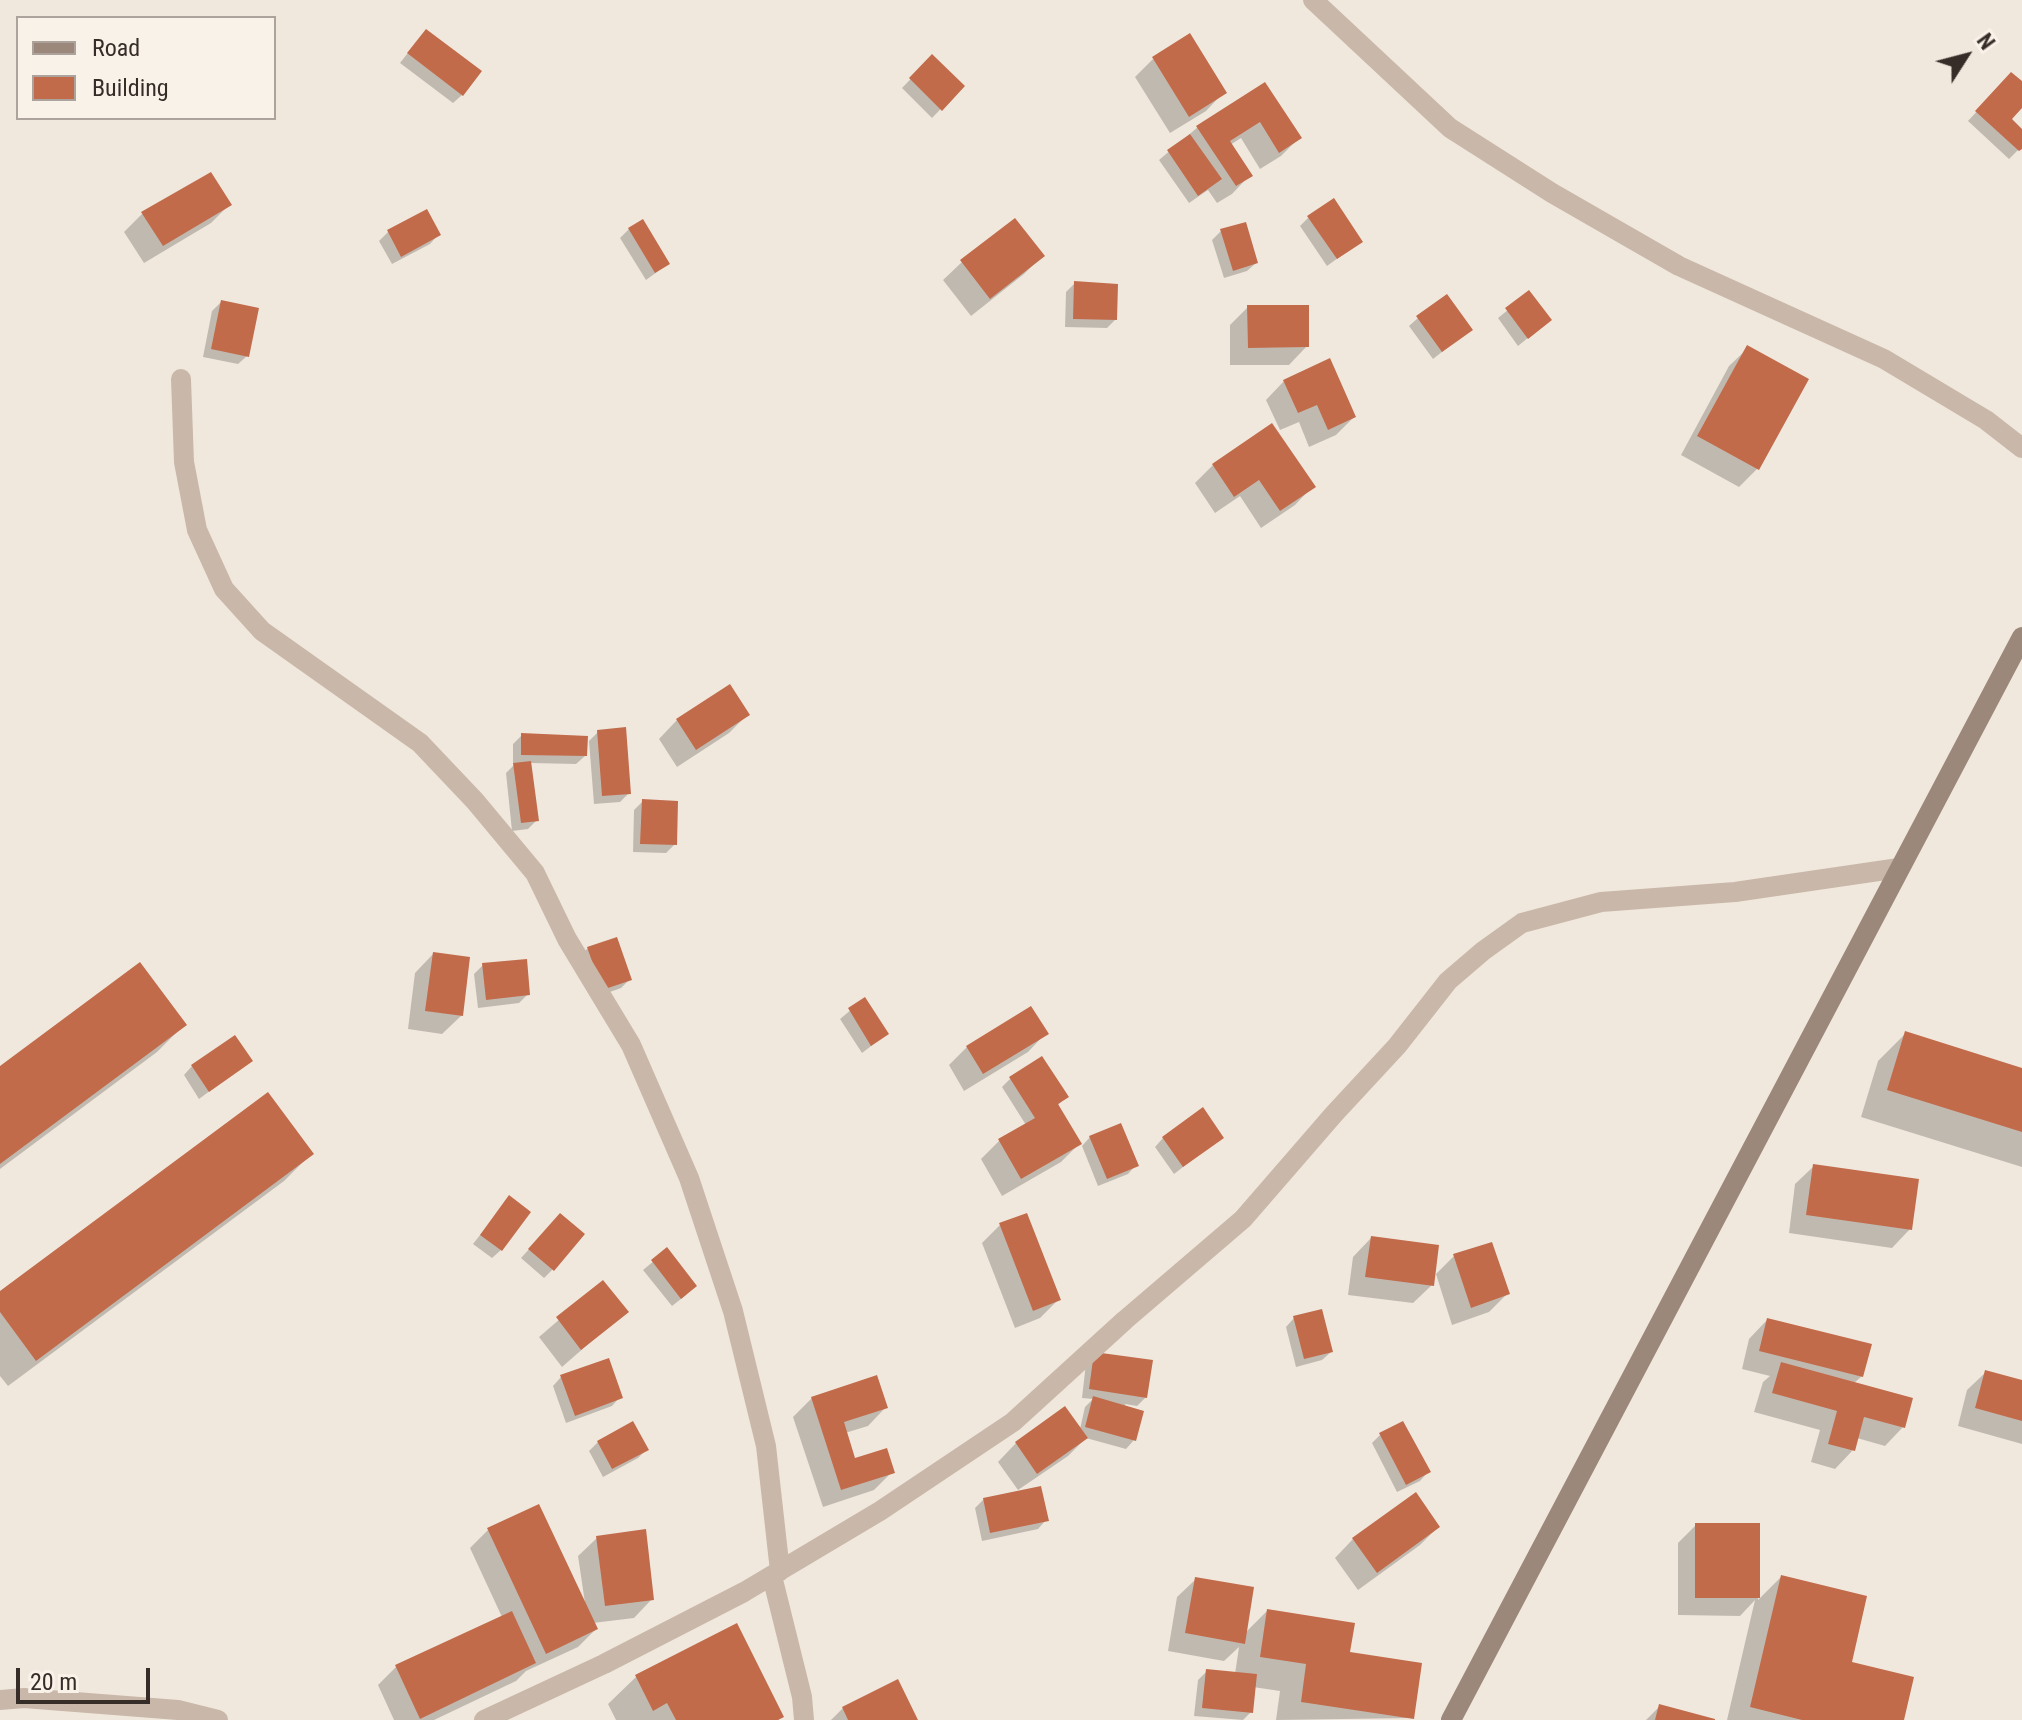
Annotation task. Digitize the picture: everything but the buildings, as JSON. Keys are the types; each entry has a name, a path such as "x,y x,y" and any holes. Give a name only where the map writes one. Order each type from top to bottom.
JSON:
{"street":[{"path":"1313,0 1450,128 1552,193 1679,266 1884,359 1986,420 2022,448"},
{"path":"181,379 184,462 197,530 224,589 262,631 420,743 475,801 535,873 567,939 631,1045 689,1178 733,1311 766,1446 776,1574 804,1720"},
{"path":"1451,1720 2022,637"},
{"path":"484,1720 604,1664 776,1574 880,1511 1013,1422 1243,1219 1397,1046 1448,981 1522,923 1601,902 1735,892 1899,868"},
{"path":"0,1700 24,1698 178,1710 218,1720"}]}
